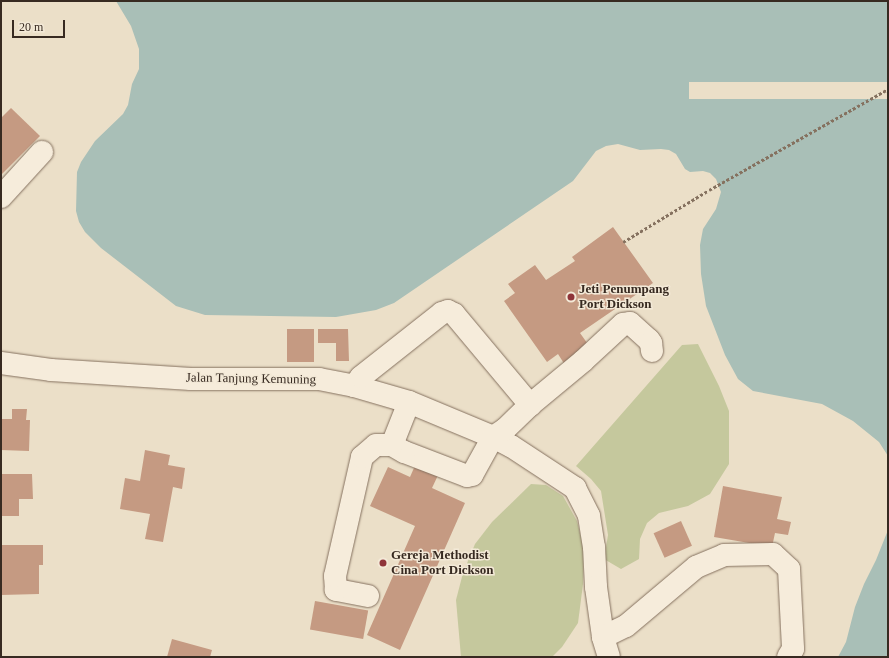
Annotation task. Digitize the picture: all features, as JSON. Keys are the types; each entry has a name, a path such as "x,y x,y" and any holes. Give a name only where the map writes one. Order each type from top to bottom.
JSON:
{"street":[{"path":"1,197 42,152"},
{"path":"354,386 361,378 442,313 448,311 454,314 530,405"},
{"path":"368,596 336,590 335,576 362,457 376,445 392,445 404,452 467,476 472,475 493,437 583,361 623,324 630,322 649,340 652,351"},
{"name":"Jalan Tanjung Kemuning","path":"1,363 51,370 191,379 319,380 354,386 409,402 493,437 511,446 575,488 588,516 594,547 596,594 606,647"},
{"path":"392,445 409,402"},
{"path":"606,647 626,626 696,566 724,555 774,554 789,569 793,649 788,657"}],"path":[{"path":"624,242 709,190 888,89"}],"green space":[{"path":"698,344 719,386 729,411 729,464 710,494 688,506 659,513 647,523 640,539 639,559 621,569 604,559 608,535 601,491 591,479 576,466 682,345"},
{"path":"531,484 546,485 563,496 577,521 584,549 583,584 578,623 562,647 552,657 461,657 456,600 463,573 475,544 492,522"}],"water":[{"path":"116,1 888,1 888,456 879,442 853,421 822,404 753,391 738,379 725,355 706,306 701,274 700,245 703,229 716,209 721,192 716,179 710,173 703,171 690,172 685,169 676,154 669,150 640,150 618,144 606,146 596,151 573,181 394,303 376,310 336,317 205,315 176,306 101,248 85,232 79,222 76,211 77,172 81,162 95,141 123,114 128,105 132,84 139,69 139,49 131,26"},
{"path":"888,530 888,657 838,657 846,642 855,607 864,584 876,560"}],"pier":[{"path":"689,82 888,82 888,99 689,99"}],"building":[{"path":"11,108 40,136 1,175 1,118"},
{"name":"Jeti Penumpang Port Dickson","path":"613,227 653,283 580,333 590,347 565,365 558,354 547,362 504,301 515,293 508,284 535,265 546,280 575,261 572,257"},
{"path":"287,329 314,329 314,362 287,362"},
{"path":"318,329 348,329 349,361 336,361 336,343 318,343"},
{"path":"12,409 27,409 26,420 30,420 29,451 1,450 1,419 12,419"},
{"path":"145,450 170,455 168,465 185,468 182,489 173,487 163,542 145,539 150,514 120,509 125,478 140,481"},
{"path":"417,461 440,471 432,488 465,503 400,650 367,635 415,526 370,506 388,467 410,477"},
{"path":"1,474 32,474 33,499 19,499 19,516 1,516"},
{"path":"723,486 782,497 777,519 791,522 788,535 775,533 772,547 714,537"},
{"path":"681,521 692,546 665,558 654,533"},
{"path":"1,545 43,545 43,565 39,565 39,594 1,595"},
{"path":"315,601 368,610 363,639 310,630"},
{"path":"172,639 212,650 210,657 167,657"}],"place":[{"name":"Jeti Penumpang Port Dickson","path":"571,297"},
{"name":"Gereja Methodist Cina Port Dickson","path":"383,563"}]}
